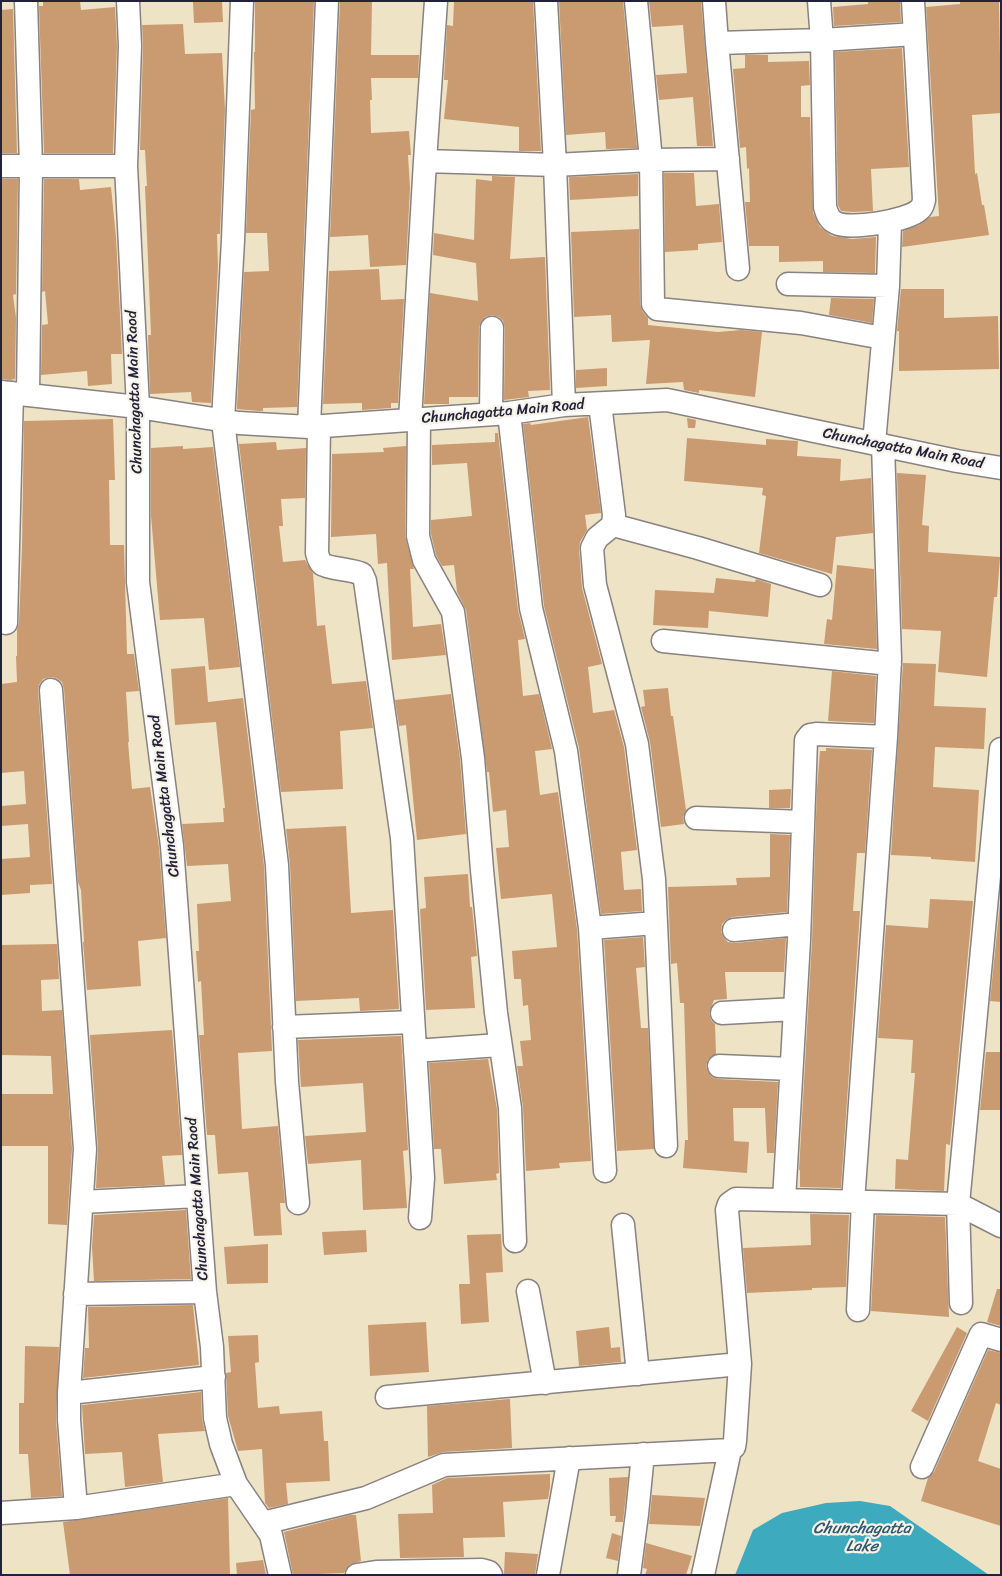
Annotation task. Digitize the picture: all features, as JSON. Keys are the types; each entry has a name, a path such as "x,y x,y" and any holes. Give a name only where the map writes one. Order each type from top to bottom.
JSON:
{"street":[{"path":"6,623 14,393 31,167 26,1"},
{"name":"Chunchagatta Main Raod","path":"128,1 130,46 126,166 138,407 138,582 172,846 205,1292 212,1346 215,1418 221,1444 236,1484 271,1535 280,1575"},
{"path":"242,1 233,240 223,421 277,864 287,1082 298,1203"},
{"path":"327,1 314,426 317,553 323,565 354,570 362,574 365,580 402,838 423,1178 420,1218"},
{"path":"436,1 425,161 415,420 418,536 424,560 453,612 473,758 482,879 499,1045 510,1108 514,1172 515,1241"},
{"path":"546,1 555,165 564,405"},
{"path":"636,1 651,160 653,304 658,309 801,323 883,338"},
{"path":"714,1 716,44 738,269"},
{"path":"819,1 822,40 825,207 828,216 835,222 843,225 890,223 918,212 923,206 913,1"},
{"path":"716,44 915,34"},
{"path":"425,161 555,165 651,160 728,159"},
{"path":"1,166 126,166"},
{"path":"858,1310 858,1202 890,664 878,444 890,223"},
{"path":"788,284 888,286"},
{"path":"492,328 500,414 531,608 566,752 590,928 605,1171"},
{"name":"Chunchagatta Main Road","path":"14,393 138,407 223,421 314,426 500,414 564,405 667,400 1001,468"},
{"path":"600,404 614,525"},
{"path":"614,525 820,585"},
{"path":"614,525 597,538 592,548 595,585 637,744 654,879 666,1146"},
{"path":"663,641 890,664"},
{"path":"51,690 85,1149 69,1393 69,1420 76,1508"},
{"path":"784,1200 800,924 806,740 810,735 886,737"},
{"path":"961,1303 958,1204 1001,749"},
{"path":"696,818 803,822"},
{"path":"590,928 656,923"},
{"path":"734,930 800,924"},
{"path":"722,1013 795,1008"},
{"path":"284,1027 413,1022"},
{"path":"415,1052 499,1045"},
{"path":"719,1066 791,1069"},
{"path":"82,1202 198,1196"},
{"path":"703,1575 730,1450 734,1447 735,1441 740,1364 726,1210 729,1204 736,1199 958,1204 1001,1226"},
{"path":"623,1225 638,1374"},
{"path":"75,1294 205,1292"},
{"path":"528,1292 545,1383"},
{"path":"922,1467 981,1334 1001,1340"},
{"path":"387,1397 740,1364"},
{"path":"69,1393 214,1377"},
{"path":"263,1523 366,1498 444,1465 730,1450"},
{"path":"629,1575 643,1454"},
{"path":"548,1575 569,1458"},
{"path":"1,1513 76,1508 236,1484"},
{"path":"357,1575 376,1572 482,1570 489,1572 491,1575"}],"water":[{"name":"Chunchagatta Lake","path":"860,1501 890,1506 989,1575 735,1575 753,1530 782,1513 826,1503"}],"building":[{"path":"43,1 80,1 81,10 115,7 117,46 113,153 44,153 39,6 43,6"},
{"path":"222,1 223,22 194,23 193,2"},
{"path":"255,1 314,1 297,407 263,408 263,411 237,409 244,272 269,271 267,233 246,233 251,110 255,109"},
{"path":"340,1 372,1 371,55 419,55 418,78 371,78 371,133 409,131 411,155 408,155 410,188 406,265 370,267 368,235 330,237"},
{"path":"454,1 533,1 541,151 519,151 519,127 444,119 448,80 444,80 447,25 453,26"},
{"path":"559,1 623,1 637,148 606,149 605,132 566,135"},
{"path":"649,1 701,1 713,146 697,146 693,97 659,100 656,75 687,73 683,25 652,27"},
{"path":"868,1 900,1 901,22 834,26 833,7 868,4"},
{"path":"999,1 1001,113 972,115 975,174 977,173 989,235 902,247 903,231 919,225 930,217 939,216 926,7 960,4 960,2"},
{"path":"13,9 17,153 1,153 1,10"},
{"path":"183,24 185,54 222,53 225,110 220,234 217,234 218,266 211,403 192,402 191,392 150,394 148,335 151,335 145,186 147,186 145,150 140,150 142,25"},
{"path":"902,48 909,167 871,169 873,211 841,211 838,205 835,52"},
{"path":"745,55 768,55 768,62 809,61 810,85 801,86 801,117 810,117 813,213 820,227 832,236 852,239 876,237 875,273 823,272 823,261 779,262 779,246 749,246 745,202 750,202 749,168 747,169 746,147 740,148 733,69 745,68"},
{"path":"664,173 694,173 696,206 719,204 722,242 698,244 698,250 665,252"},
{"path":"638,174 638,196 570,200 569,177"},
{"path":"492,176 515,177 510,259 545,257 550,390 528,391 529,397 504,400 505,328 503,321 499,317 492,315 485,317 479,327 478,397 449,397 449,404 424,404 430,293 478,301 476,263 433,255 434,233 474,240 476,179 492,181"},
{"path":"1,179 18,179 16,294 13,295 16,318 15,379 10,380 1,379"},
{"path":"44,179 79,179 80,190 111,187 116,237 122,354 111,354 112,384 88,386 87,371 41,375 42,325 48,324 45,291 42,292"},
{"path":"639,229 640,304 648,318 648,325 718,332 741,330 762,332 755,397 699,390 699,393 684,390 683,382 646,384 650,340 612,342 611,315 574,317 571,232"},
{"path":"379,269 381,300 404,299 398,403 391,403 391,408 362,410 362,403 323,404 329,271"},
{"path":"901,289 944,289 944,318 998,316 999,369 899,371 899,331 897,331"},
{"path":"831,298 874,299 872,323 829,315"},
{"path":"607,368 607,386 576,388 576,370"},
{"path":"588,417 601,513 585,515 587,530 580,542 579,549 582,588 602,664 588,667 593,713 614,710 624,747 637,850 621,852 624,890 641,889 642,911 601,914 579,748 544,606 523,424 530,423 531,425"},
{"path":"687,418 696,420 695,428 688,428"},
{"path":"113,419 115,480 109,480 110,545 124,545 127,654 134,654 139,691 126,692 132,789 150,787 159,847 166,938 138,941 141,986 87,990 81,890 78,882 64,689 62,682 51,677 43,679 38,690 52,884 30,885 30,893 1,895 1,859 30,857 28,824 1,826 1,806 26,804 24,771 1,773 1,684 17,682 16,656 22,547 24,421"},
{"path":"495,433 498,433 518,610 525,639 518,640 523,696 539,694 552,749 535,751 540,795 558,792 577,929 591,1161 559,1163 560,1168 526,1171 523,1107 517,1066 523,1066 520,1041 531,1040 528,1005 523,1006 521,979 514,979 512,951 557,947 552,894 501,899 496,848 509,847 506,810 493,812 466,610 457,592 454,565 442,566 436,555 431,534 431,520 472,516 467,463 432,465 432,445 495,442"},
{"path":"687,438 766,445 766,439 798,441 797,456 841,459 840,481 871,478 873,533 836,537 832,574 759,553 766,496 762,495 763,488 684,481"},
{"path":"276,442 277,450 306,448 305,498 281,499 283,526 279,526 283,562 305,560 313,573 317,626 325,625 332,684 366,681 373,728 340,731 343,789 281,792 239,444"},
{"path":"183,446 183,449 213,447 240,667 209,670 204,618 160,620 151,516 151,448"},
{"path":"406,446 405,536 414,569 410,569 413,627 441,624 446,655 392,660 387,563 378,564 376,534 331,537 332,454 384,452 383,448"},
{"path":"897,473 926,475 922,525 929,526 928,552 1000,557 997,597 994,597 987,677 938,672 941,631 902,629"},
{"path":"837,565 874,569 877,649 824,644 827,619 832,620"},
{"path":"716,578 755,582 756,579 771,584 768,617 709,611 708,628 653,625 655,590 714,593"},
{"path":"903,663 936,664 934,706 986,708 984,749 935,747 933,787 979,790 975,862 891,855"},
{"path":"205,666 208,702 243,698 264,866 272,1051 238,1053 242,1129 278,1126 285,1203 280,1203 282,1235 254,1236 248,1172 218,1174 215,1135 207,1135 199,1035 204,1035 201,981 198,982 196,951 199,951 197,904 231,901 228,864 187,866 182,824 224,822 223,808 225,808 216,722 175,725 171,669"},
{"path":"832,671 876,676 874,723 828,721"},
{"path":"668,688 686,810 683,817 684,824 661,827 650,742 641,707 645,706 643,690"},
{"path":"451,694 460,759 466,834 417,840 406,725 399,726 395,700"},
{"path":"826,748 872,750 865,853 857,853 853,911 860,911 841,1188 800,1187 799,1170 812,941 817,789 820,751 826,751"},
{"path":"791,789 790,808 769,808 769,790"},
{"path":"346,826 351,913 393,910 399,1009 360,1011 359,998 296,1001 290,864 286,829"},
{"path":"770,834 790,835 787,912 732,917 722,924 721,932 728,942 735,943 786,938 784,972 725,972 727,999 714,1000 709,1013 711,1020 715,1024 716,1054 708,1059 706,1066 712,1077 718,1079 778,1082 774,1153 767,1153 765,1108 733,1108 734,1141 749,1142 747,1173 683,1168 685,1140 688,1140 684,1003 680,1003 677,963 671,964 668,887 737,885 736,878 770,877"},
{"path":"468,874 470,907 472,907 477,956 471,957 475,1008 426,1010 420,909 426,908 424,877"},
{"path":"930,899 973,901 950,1145 946,1144 944,1191 895,1189 896,1159 908,1160 915,1073 911,1073 913,1040 878,1038 886,925 928,928"},
{"path":"1001,903 1001,1002 990,1001"},
{"path":"643,937 645,967 636,968 641,1028 648,1028 654,1149 617,1151 604,940"},
{"path":"57,944 59,979 41,980 42,1011 62,1010 72,1149 67,1225 48,1224 48,1146 1,1146 1,1094 53,1094 51,1056 1,1055 1,945"},
{"path":"172,1030 182,1155 162,1156 165,1185 96,1188 98,1148 90,1035"},
{"path":"401,1036 408,1150 403,1151 407,1208 363,1210 361,1160 308,1164 305,1136 366,1132 363,1083 301,1087 298,1040"},
{"path":"986,1052 1001,1052 1001,1110 980,1110"},
{"path":"488,1059 497,1109 499,1173 496,1174 497,1180 444,1184 441,1149 434,1149 429,1063"},
{"path":"186,1210 191,1279 94,1281 92,1247 94,1215"},
{"path":"810,1214 849,1215 846,1287 747,1293 743,1248 811,1245"},
{"path":"876,1215 945,1217 949,1317 871,1311"},
{"path":"366,1230 367,1252 324,1255 322,1232"},
{"path":"501,1234 503,1272 486,1273 489,1322 461,1324 459,1284 470,1284 467,1235"},
{"path":"268,1244 268,1283 227,1284 224,1247"},
{"path":"997,1289 1001,1289 1001,1326 987,1322"},
{"path":"193,1305 199,1365 83,1378 85,1348 89,1348 88,1307"},
{"path":"426,1322 429,1372 370,1376 368,1325"},
{"path":"609,1327 611,1348 620,1347 621,1362 579,1366 576,1331"},
{"path":"957,1327 967,1333 928,1421 911,1411"},
{"path":"258,1335 259,1362 255,1363 258,1408 279,1406 280,1414 322,1411 324,1441 328,1441 330,1481 286,1483 288,1504 269,1508 265,1503 262,1449 238,1451 228,1416 226,1373 231,1372 228,1336"},
{"path":"25,1346 59,1347 56,1420 62,1496 31,1498 28,1454 19,1454 19,1403 24,1403"},
{"path":"988,1350 1001,1353 1001,1405 996,1403 978,1461 1001,1469 1001,1526 921,1501 928,1478 934,1472"},
{"path":"201,1392 202,1419 205,1431 158,1434 163,1482 125,1487 122,1452 85,1454 82,1405"},
{"path":"510,1399 512,1448 443,1452 428,1457 427,1406"},
{"path":"550,1474 548,1499 503,1502 505,1537 463,1538 464,1557 400,1558 398,1514 433,1513 432,1485 447,1478"},
{"path":"628,1477 623,1522 615,1522 616,1516 610,1516 609,1478"},
{"path":"652,1495 705,1498 700,1526 649,1524"},
{"path":"228,1498 230,1575 70,1575 63,1522"},
{"path":"356,1515 361,1561 349,1565 344,1573 293,1575 284,1532"},
{"path":"612,1533 621,1536 618,1561 606,1558"},
{"path":"646,1543 692,1556 686,1575 645,1575 647,1569 643,1568"},
{"path":"505,1552 538,1554 535,1575 504,1574"},
{"path":"263,1560 266,1575 237,1575 236,1563"}]}
